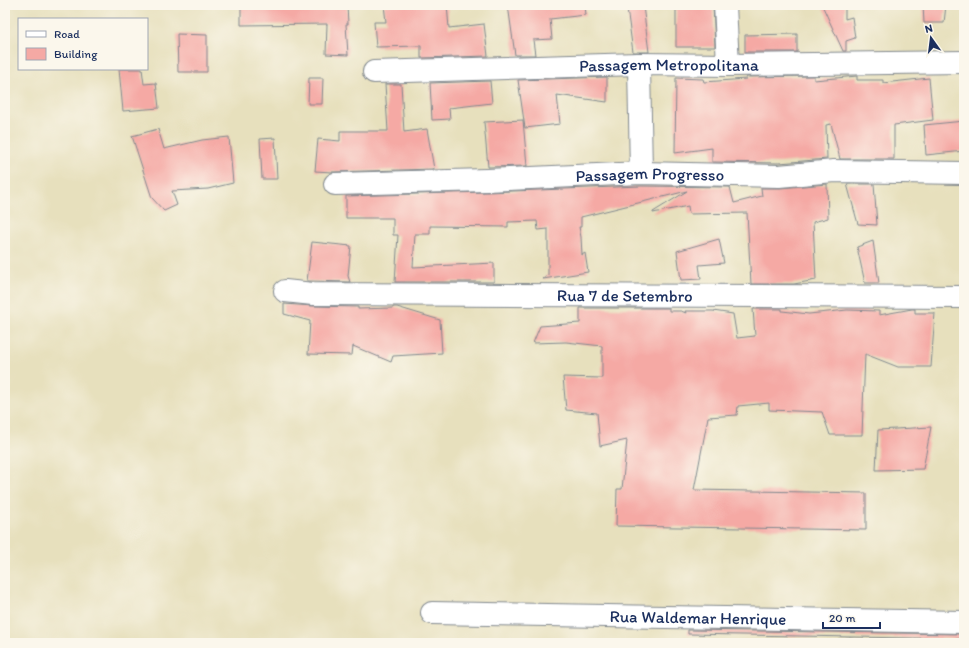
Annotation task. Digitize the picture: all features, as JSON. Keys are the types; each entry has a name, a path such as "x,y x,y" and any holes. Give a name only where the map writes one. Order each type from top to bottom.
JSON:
{"street":[{"path":"725,5 728,65"},
{"name":"Passagem Metropolitana","path":"374,72 639,64 728,65 964,62"},
{"path":"639,64 641,173"},
{"name":"Passagem Progresso","path":"335,184 487,180 641,173 779,176 834,171 964,173"},
{"name":"Rua 7 de Setembro","path":"285,291 313,294 964,297"},
{"name":"Rua Waldemar Henrique","path":"432,613 964,622"}],"building":[{"path":"241,5 347,5 348,24 346,24 348,55 326,54 327,24 241,25"},
{"path":"384,5 447,5 449,28 484,24 488,56 421,58 421,46 376,47 374,22 386,22"},
{"path":"508,5 585,5 586,15 550,19 552,39 533,40 535,55 515,55"},
{"path":"676,5 713,5 715,47 676,47"},
{"path":"822,5 845,5 845,19 852,17 855,38 846,41 846,51 843,51"},
{"path":"923,5 946,5 944,23 924,23"},
{"path":"643,6 649,52 633,52 627,8"},
{"path":"177,34 207,35 207,72 178,72"},
{"path":"797,34 797,52 745,52 745,35"},
{"path":"119,70 142,70 144,84 156,83 159,108 123,111"},
{"path":"814,76 814,80 857,76 857,80 883,80 883,83 929,78 933,120 894,125 894,159 840,159 831,124 826,125 827,159 779,163 712,162 712,148 675,153 676,78 703,79 704,82 746,79 746,77"},
{"path":"607,77 607,102 557,95 560,124 525,128 518,80"},
{"path":"309,78 323,78 322,104 308,104"},
{"path":"490,81 492,103 449,108 450,119 432,120 430,83"},
{"path":"385,84 401,84 404,132 427,129 434,169 332,172 315,171 318,139 340,141 340,131 388,131"},
{"path":"523,120 527,166 488,167 484,122"},
{"path":"964,121 964,151 926,155 924,125"},
{"path":"158,129 164,149 202,140 229,137 233,183 208,189 172,191 177,205 164,211 152,198 132,136"},
{"path":"275,138 277,179 262,179 260,139"},
{"path":"827,184 828,218 813,222 816,280 794,284 751,284 747,213 689,214 688,206 653,213 687,191 581,217 581,227 579,227 582,255 585,253 588,272 543,279 548,275 548,229 538,230 537,221 508,222 508,227 430,226 430,234 415,234 413,267 494,263 494,282 395,282 398,235 393,235 393,218 346,218 346,196 641,186 730,187 734,203 762,196 761,188"},
{"path":"847,184 874,184 877,225 858,224"},
{"path":"719,239 724,263 699,265 701,279 681,280 677,251"},
{"path":"873,241 879,283 865,283 857,247"},
{"path":"312,242 351,246 348,276 350,282 307,281"},
{"path":"284,304 358,307 358,309 397,307 440,320 442,353 393,356 391,362 353,346 352,355 308,354 310,321 284,314"},
{"path":"580,308 669,308 669,311 681,311 686,313 685,311 713,311 733,314 737,338 755,336 753,309 782,309 782,311 809,314 847,310 879,311 879,315 912,309 915,309 915,313 935,313 931,367 898,367 865,354 862,435 830,435 822,412 769,410 769,403 738,406 737,415 708,417 694,490 866,493 866,530 616,526 617,489 622,489 627,440 600,446 597,413 566,410 563,377 602,378 602,346 566,342 533,343 540,326 580,323"},
{"path":"931,427 923,469 876,470 878,430"},
{"path":"688,630 964,634 964,639 688,634"}]}
